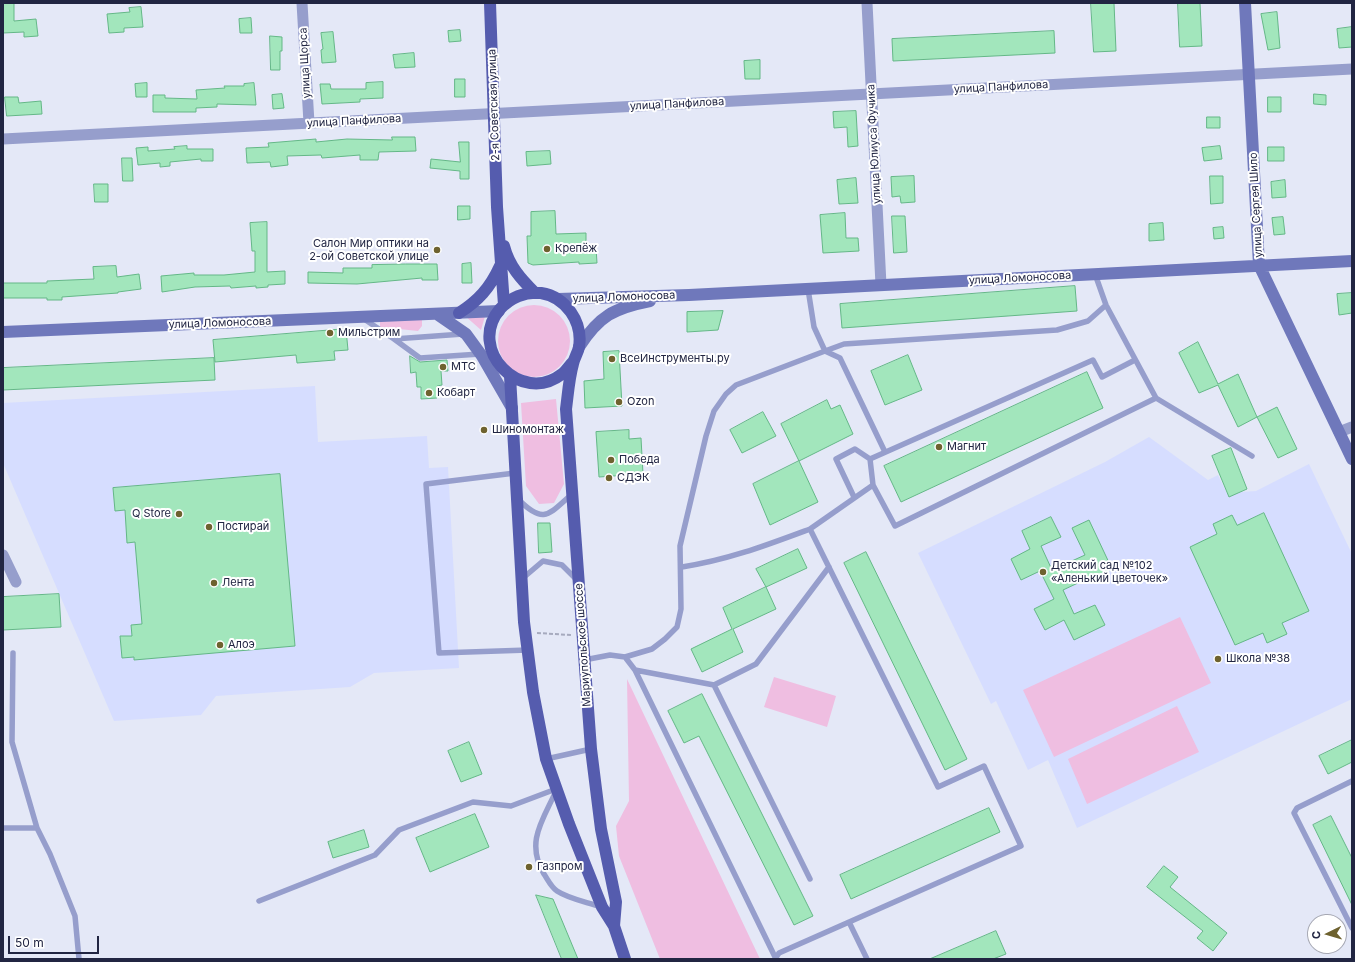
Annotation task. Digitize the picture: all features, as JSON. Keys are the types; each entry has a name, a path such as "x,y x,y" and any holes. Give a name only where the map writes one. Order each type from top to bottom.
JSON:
{"main road":[{"name":"2-я Советская улица","path":"490,3 497,207 501,265 501,308"},
{"name":"2-я Советская улица","path":"497,207 509,262 517,275 535,293"},
{"path":"459,313 474,304 487,291 501,265"},
{"path":"535,293 546,294 558,299 568,307 577,323 579,332 579,347 573,362 562,374 542,382 522,381 510,376 495,359 490,342 492,323 501,308 518,296 535,293"},
{"name":"Мариупольское шоссе","path":"573,362 566,409 578,582 591,749 601,829 616,902 614,926"},
{"name":"Мариупольское шоссе","path":"510,376 526,632 533,692 546,759 602,907 614,926 625,959"}],"street":[{"name":"улица Щорса","path":"302,3 309,123"},
{"name":"улица Юлиуса Фучика","path":"866,3 882,285"},
{"name":"улица Сергея Шило","path":"1245,3 1259,265 1352,459"},
{"name":"улица Панфилова","path":"3,139 1352,69"},
{"name":"улица Ломоносова","path":"558,299 689,295 1352,261"},
{"name":"улица Ломоносова","path":"579,347 591,328 604,317 615,311 639,303 689,295"},
{"name":"улица Ломоносова","path":"3,332 362,318 459,313 501,308"},
{"path":"437,314 466,334 480,354 512,408"},
{"path":"1339,432 1352,427"},
{"path":"3,555 16,582"}],"lane":[{"path":"1095,274 1106,305 1156,398 1252,456"},
{"path":"808,289 814,327 825,351 840,358 885,452"},
{"path":"584,660 610,654 625,657 652,649 666,639 677,627 681,609 682,567 680,546 706,436 714,411 726,394 736,385 844,344 1057,330 1088,321 1106,305"},
{"path":"362,318 420,358 480,354"},
{"path":"394,339 466,334"},
{"path":"870,459 1093,360 1102,377 1135,360"},
{"path":"870,459 873,485 895,526 1156,398"},
{"path":"854,497 836,459 855,450 870,459"},
{"path":"516,473 426,484 439,653 528,650"},
{"path":"682,567 741,555 810,529 873,485"},
{"path":"517,498 530,511 542,515 549,513 572,494"},
{"path":"775,959 779,953 1021,846 984,766 938,787 810,529"},
{"path":"522,578 543,561 562,565 578,582"},
{"path":"635,670 714,685 756,664 829,567"},
{"path":"13,653 12,742 37,828 50,854 75,916 80,959"},
{"path":"625,657 635,670 775,959"},
{"path":"714,685 810,880"},
{"path":"546,759 591,749"},
{"path":"1352,781 1297,808 1294,813 1352,928"},
{"path":"259,902 375,855 399,830 472,802 511,806 557,788"},
{"path":"557,788 535,838 536,854 542,870 551,886 558,891 602,907"},
{"path":"3,828 37,828"},
{"path":"849,922 866,959"}],"path":[{"path":"526,632 582,636"}],"shaded area":[{"path":"534,305 554,311 564,321 570,341 564,361 554,371 534,377 514,371 504,361 498,341 504,321 514,311"},
{"path":"486,313 481,330 464,315"},
{"path":"380,320 422,320 422,326 418,331 380,327"},
{"path":"315,386 318,442 427,436 429,468 448,467 459,668 374,673 350,687 216,696 201,715 114,721 3,463 3,403"},
{"path":"556,399 564,484 554,503 539,504 526,486 521,403"},
{"name":"Школа №38","path":"1149,437 1208,480 1218,475 1227,493 1256,491 1309,464 1352,554 1352,699 1077,828 1048,760 1028,770 996,701 991,704 918,553 1105,462"},
{"path":"1180,617 1211,683 1054,757 1023,690"},
{"path":"774,677 836,696 827,727 764,707"},
{"path":"627,679 760,959 660,959 619,856 616,826 629,801"},
{"path":"1177,706 1199,752 1087,804 1068,759"}],"building":[{"path":"3,3 14,3 14,21 36,19 38,36 24,37 24,32 3,33"},
{"path":"1091,3 1114,3 1116,51 1094,52"},
{"path":"1178,3 1200,3 1202,46 1180,47"},
{"path":"141,7 143,27 124,28 124,32 109,33 107,14 130,12 129,8"},
{"path":"1277,12 1280,48 1268,50 1261,14"},
{"path":"251,18 252,33 240,33 239,19"},
{"path":"1352,27 1352,47 1339,48 1337,29"},
{"path":"460,30 461,41 449,42 448,31"},
{"path":"1054,31 1055,53 893,61 892,39"},
{"path":"333,32 336,62 322,63 321,50 323,49 321,33"},
{"path":"270,36 282,37 280,70 271,70"},
{"path":"414,53 415,67 395,68 393,55"},
{"path":"760,60 760,79 745,79 744,61"},
{"path":"455,79 465,79 465,97 455,97"},
{"path":"383,82 383,98 360,99 360,102 322,104 320,84 330,84 331,89 366,89 366,83"},
{"path":"147,83 147,97 136,97 135,84"},
{"path":"254,83 256,105 217,104 217,107 196,108 196,112 153,112 153,95 165,95 165,98 197,99 196,90 225,88 224,86 244,86 244,84"},
{"path":"282,94 284,108 273,109 272,95"},
{"path":"1314,94 1326,95 1326,105 1314,104"},
{"path":"5,97 18,97 19,103 41,101 42,114 7,116"},
{"path":"1268,97 1281,97 1281,112 1268,112"},
{"path":"856,111 858,146 848,147 847,127 834,128 833,112"},
{"path":"1207,117 1220,117 1220,128 1207,128"},
{"path":"392,137 415,137 416,151 379,152 378,160 360,160 360,155 322,158 321,155 287,156 288,165 271,167 270,162 247,163 246,148 269,147 268,143 316,139 316,142 347,139 392,140"},
{"path":"459,142 469,142 469,179 460,179 460,171 430,168 431,159 460,162"},
{"path":"187,146 187,149 213,149 213,161 201,161 201,159 170,162 170,166 160,167 160,163 138,165 136,148 148,147 148,151 175,149 174,147"},
{"path":"1220,146 1222,159 1204,161 1202,148"},
{"path":"1268,147 1284,147 1284,161 1268,161"},
{"path":"550,151 551,164 527,166 526,152"},
{"path":"122,158 132,158 133,181 123,181"},
{"path":"914,176 915,202 901,203 900,196 892,197 891,177"},
{"path":"1210,176 1223,176 1223,203 1211,204"},
{"path":"856,178 858,203 839,204 837,180"},
{"path":"1285,180 1286,197 1272,198 1271,182"},
{"path":"94,184 108,184 108,202 95,202"},
{"path":"458,206 470,206 470,219 458,220"},
{"path":"555,211 556,234 586,233 586,248 596,248 597,263 579,264 579,262 533,265 528,263 527,236 531,236 531,212"},
{"path":"845,213 846,238 858,238 859,251 823,253 820,215"},
{"path":"892,216 905,216 907,252 894,253"},
{"path":"1283,217 1285,234 1274,235 1272,218"},
{"path":"267,222 267,272 285,271 285,284 268,285 268,287 256,288 256,286 231,288 230,286 195,287 162,292 161,276 194,273 194,275 224,275 255,272 255,251 252,251 250,223"},
{"path":"1163,223 1164,240 1149,241 1149,224"},
{"path":"1223,227 1224,238 1214,239 1213,228"},
{"path":"471,263 472,283 462,283 462,264"},
{"path":"437,264 438,280 422,280 422,278 357,284 308,283 308,272 343,273 343,268 372,268 372,265"},
{"path":"116,266 117,277 139,274 141,289 118,293 62,297 62,300 47,300 47,298 3,298 3,283 47,283 47,281 94,279 93,267"},
{"path":"1075,286 1077,311 842,328 840,304"},
{"path":"1352,293 1352,313 1339,315 1337,294"},
{"path":"723,311 718,330 687,332 687,312"},
{"path":"346,329 348,350 334,351 335,360 297,363 296,355 215,362 213,340"},
{"path":"1198,342 1218,384 1238,374 1257,417 1238,427 1218,385 1199,393 1179,353"},
{"path":"619,351 622,406 585,408 584,381 604,379 603,352"},
{"path":"908,355 922,390 885,405 871,371"},
{"path":"410,356 420,362 447,360 448,371 441,371 442,385 437,386 437,398 421,399 421,387 417,387 416,372 411,373"},
{"path":"214,358 215,380 3,390 3,368"},
{"path":"1087,372 1103,408 901,502 884,466"},
{"path":"827,400 831,409 840,405 853,434 799,461 781,424"},
{"path":"1277,407 1297,449 1278,458 1257,417"},
{"path":"763,412 776,436 742,453 730,430"},
{"path":"629,430 629,439 641,438 643,474 599,477 596,432"},
{"path":"1231,448 1247,489 1229,497 1212,456"},
{"path":"799,461 818,502 770,525 753,484"},
{"name":"Лента","path":"280,474 295,646 134,660 134,657 122,658 120,636 132,636 131,625 142,624 135,542 127,543 125,510 115,511 113,488"},
{"path":"1264,513 1309,611 1282,623 1287,634 1267,643 1263,633 1235,645 1190,547 1217,534 1213,524 1232,515 1237,525"},
{"path":"1051,517 1061,537 1041,546 1052,570 1085,555 1072,528 1089,520 1112,569 1063,590 1074,614 1095,605 1105,625 1074,640 1064,620 1045,630 1034,609 1054,599 1040,571 1021,580 1011,559 1030,549 1022,531"},
{"path":"538,523 550,523 552,552 539,553"},
{"path":"798,549 807,568 766,587 756,569"},
{"path":"866,552 967,759 945,770 844,563"},
{"path":"766,587 776,609 733,629 743,652 702,672 691,649 732,629 723,608"},
{"path":"59,594 61,627 3,630 3,597"},
{"path":"702,694 813,916 794,925 699,736 684,743 668,711"},
{"path":"1352,740 1352,762 1328,774 1319,756"},
{"path":"469,742 482,774 461,782 448,751"},
{"path":"989,808 1000,832 851,899 840,875"},
{"path":"475,814 489,847 430,872 416,838"},
{"path":"1331,816 1352,858 1352,905 1313,825"},
{"path":"364,830 369,847 333,858 328,842"},
{"path":"1164,866 1178,877 1170,887 1227,933 1213,951 1197,938 1203,931 1147,887"},
{"path":"536,895 553,899 578,959 562,959"},
{"path":"996,931 1006,954 993,959 930,959"}],"place":[{"name":"Крепёж","path":"547,249"},
{"name":"Салон Мир оптики на 2-ой Советской улице","path":"437,250"},
{"name":"Мильстрим","path":"330,333"},
{"name":"ВсеИнструменты.ру","path":"612,359"},
{"name":"МТС","path":"443,367"},
{"name":"Кобарт","path":"429,393"},
{"name":"Ozon","path":"619,402"},
{"name":"Шиномонтаж","path":"484,430"},
{"name":"Магнит","path":"939,447"},
{"name":"Победа","path":"611,460"},
{"name":"СДЭК","path":"609,478"},
{"name":"Q Store","path":"179,514"},
{"name":"Постирай","path":"209,527"},
{"name":"Детский сад №102 «Аленький цветочек»","path":"1043,572"},
{"name":"Лента","path":"214,583"},
{"name":"Алоэ","path":"220,645"},
{"name":"Школа №38","path":"1218,659"},
{"name":"Газпром","path":"529,867"}]}
